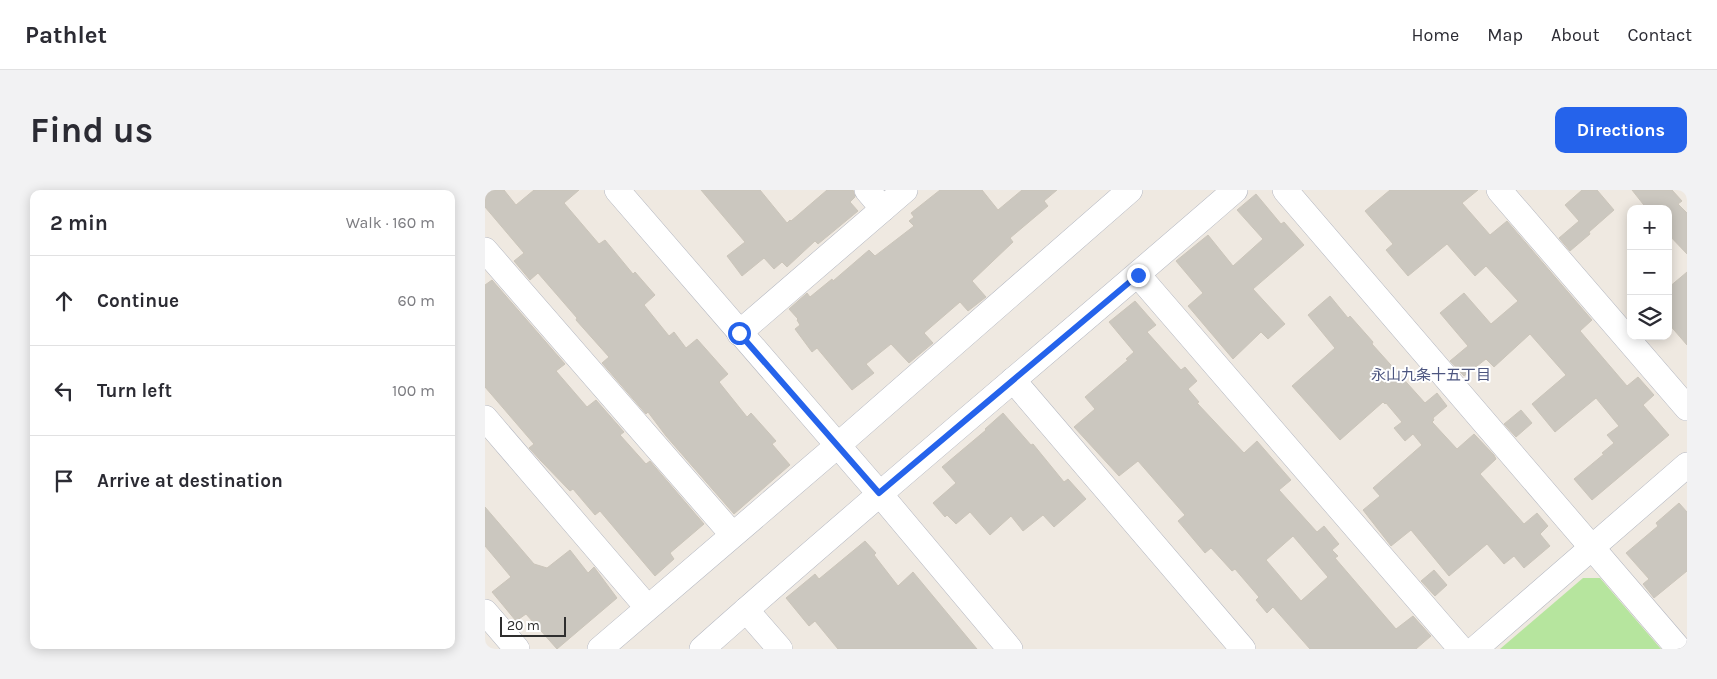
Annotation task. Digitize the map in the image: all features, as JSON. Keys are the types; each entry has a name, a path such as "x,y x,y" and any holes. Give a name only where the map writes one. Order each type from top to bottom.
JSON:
{"street":[{"path":"617,190 879,493 1010,649"},
{"path":"867,190 883,209"},
{"path":"739,333 905,190"},
{"path":"600,649 837,446 1130,190"},
{"path":"702,649 879,493 1138,275 1235,190"},
{"path":"1285,190 1679,649"},
{"path":"1499,190 1687,408"},
{"path":"485,250 732,534"},
{"path":"1138,275 1461,649"},
{"path":"1013,380 1243,649"},
{"path":"485,418 647,607"},
{"path":"1475,649 1687,465"},
{"path":"746,610 779,649"},
{"path":"485,612 517,649"}],"green space":[{"path":"1583,578 1600,578 1661,649 1500,649"}],"building":[{"path":"485,190 504,190 516,205 534,190 579,190 564,203 599,244 605,240 633,274 635,272 655,295 644,305 669,336 674,332 686,348 697,339 728,374 719,382 747,417 751,413 776,441 772,444 790,465 734,514 666,436 648,412 646,414 602,363 609,357 538,273 530,280 514,261 524,253 485,207"},
{"path":"701,190 760,190 787,223 827,190 853,190 855,197 850,202 858,211 818,244 815,241 787,267 782,262 774,269 764,258 742,276 727,256 745,242"},
{"path":"940,190 982,190 998,210 1022,190 1057,190 1044,201 1048,206 1010,238 1013,242 972,281 986,297 968,311 960,302 924,333 933,343 909,363 891,344 866,364 874,373 852,390 817,348 812,352 795,329 800,325 798,319 789,309 807,293 810,297 832,279 833,281 869,250 875,256 914,226 909,221 914,217 911,213"},
{"path":"1390,190 1478,190 1462,203 1490,235 1507,221 1592,320 1580,331 1627,386 1638,377 1654,395 1643,405 1669,435 1592,500 1574,479 1614,443 1607,435 1619,426 1596,398 1555,432 1532,404 1566,375 1530,334 1494,367 1486,359 1464,376 1450,361 1468,346 1440,313 1464,293 1491,324 1518,301 1486,266 1475,276 1447,244 1408,276 1386,250 1393,244 1365,211"},
{"path":"1582,190 1597,190 1614,210 1570,251 1559,238 1579,221 1565,205"},
{"path":"1632,190 1672,190 1682,201 1678,204 1687,213 1687,254 1672,238 1672,205 1644,205"},
{"path":"1256,194 1281,224 1284,222 1304,245 1253,289 1285,324 1268,339 1261,332 1233,359 1188,306 1203,293 1176,261 1208,235 1233,266 1263,239 1237,210"},
{"path":"1687,272 1687,345 1672,328 1672,285"},
{"path":"492,280 565,364 556,371 587,407 596,400 624,432 620,435 646,464 650,461 704,524 670,553 674,559 655,576 600,511 595,515 573,489 570,491 529,448 534,444 485,387 485,285"},
{"path":"1330,296 1348,318 1350,316 1373,342 1372,344 1425,403 1437,393 1447,406 1433,418 1432,422 1457,449 1474,434 1494,455 1496,459 1480,474 1524,524 1537,513 1548,526 1540,534 1550,546 1524,568 1514,556 1504,564 1487,544 1449,576 1411,530 1391,546 1363,510 1380,496 1373,488 1422,445 1413,434 1405,441 1394,428 1402,422 1383,402 1340,440 1292,386 1335,348 1308,315"},
{"path":"1135,301 1156,325 1147,332 1181,370 1185,367 1197,381 1188,389 1199,402 1197,403 1244,453 1257,441 1291,480 1279,490 1317,532 1324,526 1339,544 1332,550 1338,556 1335,558 1396,629 1413,616 1431,636 1416,649 1310,649 1273,607 1267,613 1256,600 1259,597 1235,569 1232,571 1211,548 1205,553 1178,521 1185,515 1138,461 1119,476 1074,427 1095,409 1085,397 1128,360 1126,359 1134,352 1109,322","holes":["1293,536 1328,577 1301,601 1266,560"]},
{"path":"1521,410 1532,423 1516,437 1504,424"},
{"path":"1003,413 1031,445 1033,444 1064,482 1068,479 1086,499 1054,527 1043,515 1023,531 1011,516 990,535 970,512 956,524 947,515 945,517 933,503 956,483 942,467"},
{"path":"1679,503 1687,512 1687,571 1654,598 1643,584 1649,579 1626,553 1658,526 1656,523"},
{"path":"485,507 534,564 547,568 570,550 588,573 594,567 617,598 557,649 526,614 516,621 492,592 511,577 485,546"},
{"path":"865,541 876,553 874,555 898,586 913,572 977,649 838,649 815,621 809,626 786,598 815,574 819,579"},
{"path":"1434,570 1447,585 1435,596 1421,581"}],"district":[{"name":"永山九条十五丁目","path":"1431,375"}],"route":[{"path":"739,333 879,493 1138,275"}]}
